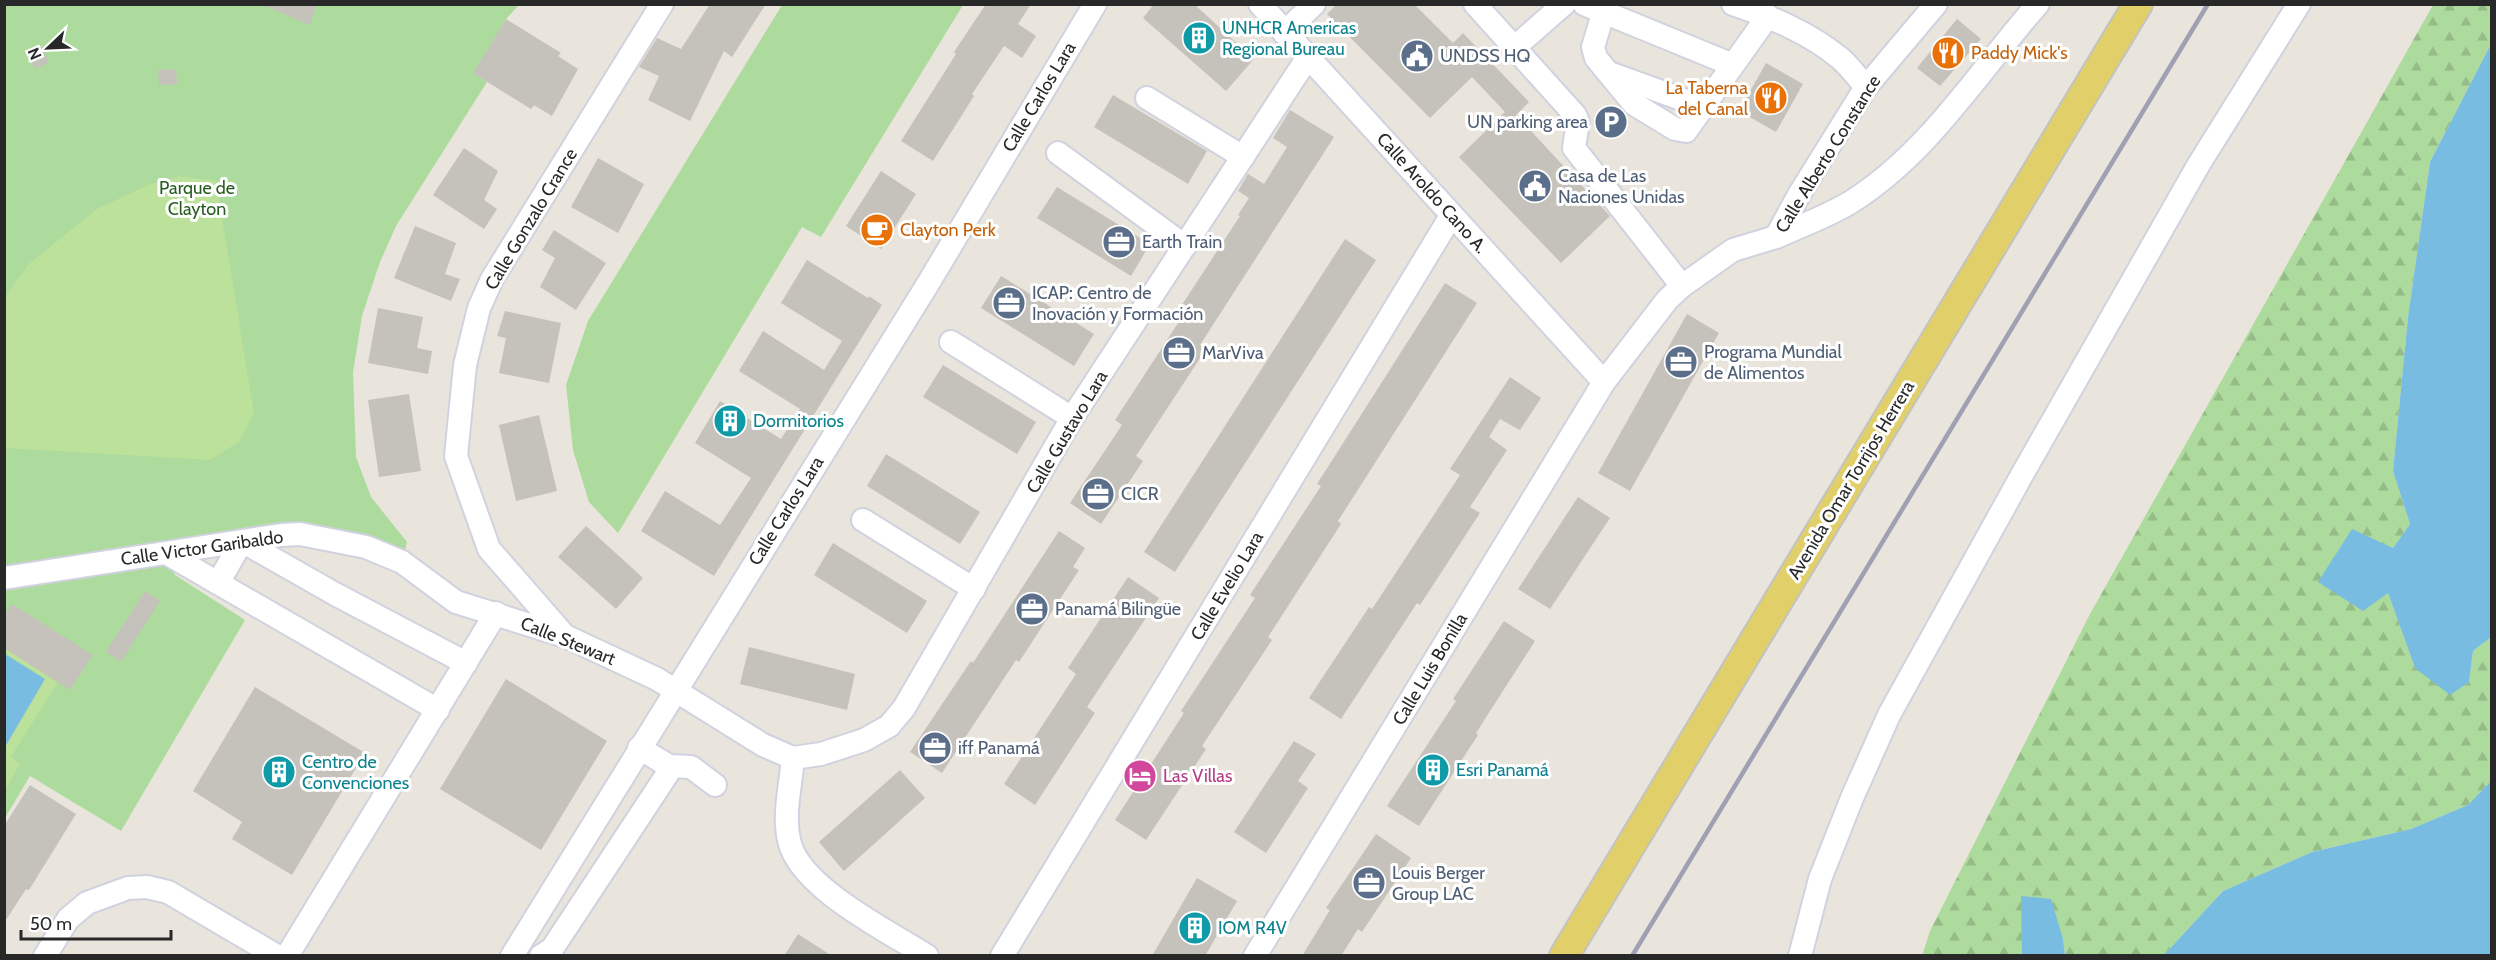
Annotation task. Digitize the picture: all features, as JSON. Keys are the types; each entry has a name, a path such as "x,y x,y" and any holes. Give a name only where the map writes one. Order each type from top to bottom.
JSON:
{"main road":[{"name":"Avenida Omar Torrijos Herrera","path":"1564,956 2138,4"}],"street":[{"name":"Calle Gonzalo Crance","path":"565,636 489,549 472,505 456,456 465,365 479,308 492,279 662,4"},
{"name":"Calle Carlos Lara","path":"520,953 568,864 929,282 1095,4"},
{"name":"Calle Aroldo Cano A.","path":"1260,4 1604,382"},
{"path":"1284,33 1314,4"},
{"path":"1475,4 1575,115 1578,122 1575,148 1682,286"},
{"path":"1733,4 1768,16 1806,36 1841,59 1866,87"},
{"name":"Calle Alberto Constance","path":"1604,382 1667,300 1682,286 1733,250 1776,237 1800,193 1866,87 1936,4"},
{"path":"1776,237 1850,203 1885,178 1917,150 2038,4"},
{"path":"1800,956 1820,879 1852,798 1889,715 2023,473 2199,164 2299,4"},
{"path":"1515,47 1558,6"},
{"path":"1733,65 1593,9 1593,47 1596,58 1612,74 1634,104 1675,129 1686,131 1768,16"},
{"name":"Calle Gustavo Lara","path":"793,758 821,754 877,734 889,726 904,708 1072,418 1308,57"},
{"path":"1612,74 1703,107"},
{"path":"1147,98 1243,157"},
{"path":"1058,153 1185,246"},
{"name":"Calle Evelio Lara","path":"1002,956 1451,216"},
{"path":"951,342 1072,418"},
{"name":"Calle Luis Bonilla","path":"1255,956 1604,382"},
{"path":"863,520 974,589"},
{"name":"Calle Victor Garibaldo","path":"4,578 300,534 366,547 402,562 456,602"},
{"path":"218,583 242,541 335,594 466,663"},
{"path":"166,553 438,710"},
{"name":"Calle Stewart","path":"456,602 565,636 675,690 763,745 793,758"},
{"path":"287,956 496,613"},
{"path":"639,748 669,766 691,767 715,785"},
{"path":"793,758 787,827 794,857 806,874 825,892 927,956"},
{"path":"541,956 552,949 596,880 663,784 669,766"},
{"path":"568,864 596,880"},
{"path":"45,956 68,920 87,903 128,888 147,887 168,892 277,956"}],"green space":[{"name":"Parque de Clayton","path":"5,5 519,5 506,19 474,73 487,82 396,226 380,262 362,316 353,372 356,457 371,497 407,542 402,562 329,539 166,553 175,575 245,620 121,831 30,776 5,818"},
{"path":"782,5 963,5 821,237 802,227 618,533 589,502 573,450 566,385 588,321"},
{"path":"2433,5 2491,5 2491,44 2430,162 2408,317 2393,471 2410,524 2393,548 2388,593 2415,668 2469,682 2473,651 2491,637 2491,781 2468,805 2411,829 2312,852 2223,891 2164,955 2065,955 2063,939 2022,896 2022,954 1922,956 1930,931 2090,614"},
{"path":"179,176 216,181 254,413 239,442 210,460 5,448 5,297 30,263 97,209 148,185"},
{"path":"12,604 77,645 84,669 70,690 58,682 11,757 20,764 5,790 4,616"}],"water":[{"path":"2491,44 2491,637 2473,651 2469,682 2450,695 2415,668 2388,593 2363,611 2318,582 2352,529 2393,548 2410,524 2393,471 2408,317 2430,162"},
{"path":"5,654 45,679 5,747"},
{"path":"2491,781 2491,955 2164,955 2223,891 2312,852 2411,829 2468,805"},
{"path":"2021,896 2051,899 2063,939 2065,955 2019,955 2022,954"}],"building":[{"path":"261,4 317,4 310,25"},
{"path":"710,4 766,4 732,57 724,51 690,121 648,100 659,76 639,67 657,38 681,49"},
{"path":"986,4 1031,4 1018,24 1036,36 1022,58 1004,46 972,94 974,96 933,161 901,141 956,54 954,52"},
{"name":"UNHCR Americas Regional Bureau","path":"1154,4 1194,4 1254,59 1226,91 1143,18"},
{"path":"1337,4 1414,4 1453,43 1463,33 1529,102 1516,115 1610,216 1561,263 1459,157 1505,112 1472,77 1430,118 1327,14"},
{"path":"506,19 561,53 558,56 578,69 552,116 534,105 531,109 473,73"},
{"name":"Paddy Mick's","path":"1957,19 1981,39 1940,86 1917,68"},
{"path":"42,46 49,63 35,69 28,52"},
{"name":"La Taberna del Canal","path":"1766,63 1803,84 1776,132 1739,111"},
{"path":"176,69 177,84 159,85 158,70"},
{"path":"1113,95 1207,151 1188,184 1094,127"},
{"path":"1290,110 1334,137 1200,345 1206,349 1136,456 1143,461 1101,524 1070,503 1122,425 1115,420 1182,317 1176,314 1240,216 1238,215 1249,198 1238,191 1248,174 1264,184 1287,147 1273,138"},
{"path":"464,148 498,171 484,200 497,209 484,229 433,195"},
{"path":"598,158 644,184 618,233 571,207"},
{"path":"881,171 916,194 881,249 846,226"},
{"path":"1057,187 1150,244 1131,276 1037,218"},
{"path":"415,226 456,243 445,274 460,279 451,301 394,278"},
{"path":"554,230 606,263 576,310 540,287 555,258 542,250"},
{"path":"1345,239 1376,260 1175,572 1144,552"},
{"name":"Dormitorios","path":"807,260 882,305 714,576 641,531 665,491 720,525 751,478 695,443 720,401 781,439 800,409 739,371 763,331 824,370 842,341 781,303"},
{"path":"1001,276 1094,334 1074,366 981,308"},
{"path":"1445,283 1477,303 1338,521 1341,524 1268,637 1272,640 1202,746 1206,749 1146,840 1115,820 1184,713 1181,711 1255,598 1250,595 1321,486 1317,484"},
{"path":"378,308 423,317 417,348 432,351 428,374 368,363"},
{"path":"505,311 561,323 549,383 499,373 506,338 497,336"},
{"path":"1687,314 1719,333 1630,491 1598,473"},
{"path":"943,365 1036,422 1017,454 923,397"},
{"path":"1510,377 1541,398 1520,430 1500,419 1489,437 1507,450 1470,507 1480,513 1420,605 1417,603 1341,719 1309,698 1369,607 1372,609 1460,475 1450,469"},
{"path":"409,394 421,471 379,477 368,400"},
{"path":"539,415 557,491 516,501 499,425"},
{"path":"886,454 980,512 960,544 867,486"},
{"path":"1578,497 1610,518 1550,609 1518,589"},
{"path":"586,526 643,578 616,609 558,557"},
{"path":"1059,531 1085,548 1073,567 1079,570 1019,662 1016,660 942,773 910,752 971,661 973,663"},
{"path":"833,543 927,601 907,633 814,575"},
{"path":"1128,577 1159,598 1087,707 1095,713 1035,805 1004,784 1076,674 1068,668"},
{"path":"145,591 160,601 121,662 106,652"},
{"path":"12,604 93,655 70,690 4,648 4,616"},
{"path":"1504,621 1535,641 1419,826 1387,806 1456,701 1453,699"},
{"path":"749,647 855,674 847,710 740,684"},
{"path":"506,679 607,741 541,850 440,789"},
{"name":"Centro de Convenciones","path":"255,687 365,753 292,875 232,839 242,822 193,791"},
{"path":"1294,741 1316,754 1298,781 1308,788 1266,853 1234,832"},
{"path":"900,770 925,798 844,871 819,842"},
{"path":"30,785 76,814 29,890 26,889 4,923 4,826"},
{"name":"Louis Berger Group LAC","path":"1376,834 1411,858 1362,932 1358,929 1341,956 1302,956 1330,910 1326,908"},
{"name":"IOM R4V","path":"1197,878 1237,901 1205,956 1152,956"},
{"path":"798,934 832,956 784,956"}],"railway":[{"path":"1632,956 2208,4"}],"place":[{"name":"UNHCR Americas Regional Bureau","path":"1199,38"},
{"name":"Paddy Mick's","path":"1948,53"},
{"name":"UNDSS HQ","path":"1417,56"},
{"name":"La Taberna del Canal","path":"1771,98"},
{"name":"UN parking area","path":"1611,122"},
{"name":"Casa de Las Naciones Unidas","path":"1535,186"},
{"name":"Clayton Perk","path":"877,230"},
{"name":"Earth Train","path":"1119,242"},
{"name":"ICAP: Centro de Inovación y Formación","path":"1009,303"},
{"name":"MarViva","path":"1179,353"},
{"name":"Programa Mundial de Alimentos","path":"1681,362"},
{"name":"Dormitorios","path":"730,421"},
{"name":"CICR","path":"1098,494"},
{"name":"Panamá Bilingüe","path":"1032,609"},
{"name":"iff Panamá","path":"935,748"},
{"name":"Esri Panamá","path":"1433,770"},
{"name":"Centro de Convenciones","path":"279,772"},
{"name":"Las Villas","path":"1140,776"},
{"name":"Louis Berger Group LAC","path":"1369,883"},
{"name":"IOM R4V","path":"1195,928"}]}
